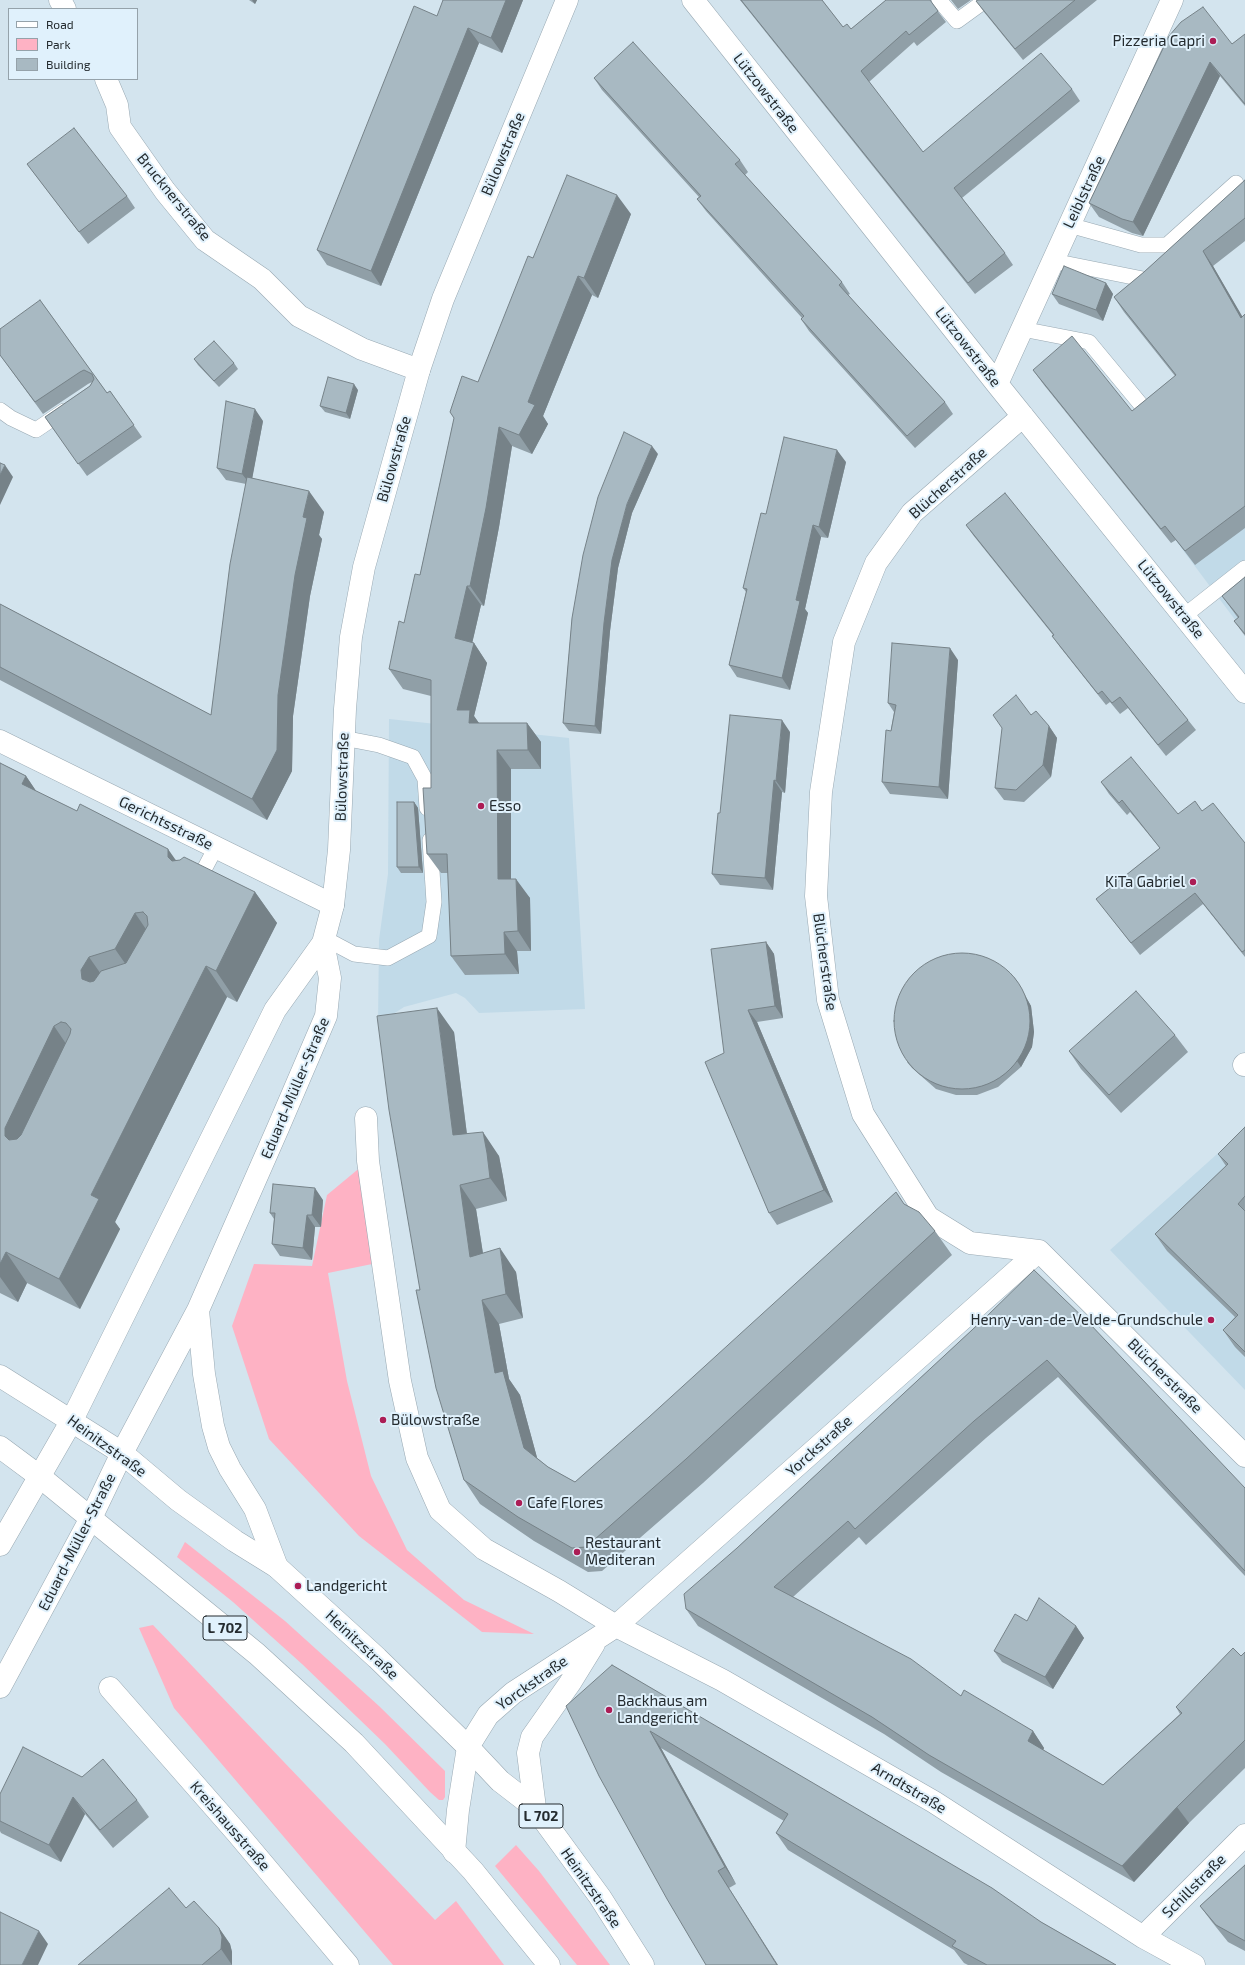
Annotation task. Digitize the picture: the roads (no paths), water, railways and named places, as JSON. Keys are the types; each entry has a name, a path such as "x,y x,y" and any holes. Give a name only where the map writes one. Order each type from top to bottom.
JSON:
{"street":[{"name":"Bülowstraße","path":"323,940 333,905 339,850 344,738 351,638 364,567 419,370 443,299 567,0"},
{"name":"Lützowstraße","path":"692,0 997,384 1245,692"},
{"name":"Leiblstraße","path":"997,384 1172,0"},
{"name":"Brucknerstraße","path":"106,80 117,105 120,127 166,191 205,240 262,279 299,316 362,349 419,370"},
{"name":"Blücherstraße","path":"1024,416 912,512 876,563 844,642 821,792 816,896 828,1000 863,1114 928,1217 970,1243 1039,1251 1245,1456"},
{"name":"Gerichtsstraße","path":"0,741 333,905"},
{"name":"Eduard-Müller-Straße","path":"0,1687 91,1518 122,1453 198,1310 326,1016 330,978 323,940"},
{"path":"0,1545 72,1420 276,1010 323,940"},
{"path":"366,1118 368,1161 400,1381 417,1458 440,1510 484,1549 559,1591 616,1626"},
{"name":"Yorckstraße","path":"454,1852 458,1810 468,1746 488,1715 513,1693 597,1640 616,1626 1039,1251"},
{"name":"L 702","path":"198,1310 204,1374 213,1426 220,1447 230,1469 255,1509 277,1567"},
{"name":"Heinitzstraße","path":"0,1376 72,1420 122,1453 178,1500 235,1541 277,1567 377,1658 468,1746 500,1781 535,1808 600,1897 643,1965"},
{"path":"0,1447 39,1476"},
{"name":"L 702","path":"39,1476 257,1654 349,1738 473,1872 549,1965"},
{"name":"Arndtstraße","path":"616,1626 722,1680 934,1802 1143,1937 1194,1965"},
{"name":"Yorckstraße","path":"535,1808 528,1753 532,1737 570,1683 597,1640"},
{"name":"Kreishausstraße","path":"110,1688 238,1833 348,1965"},
{"name":"Schillstraße","path":"1143,1937 1245,1835"}],"lane":[{"path":"939,0 956,21 986,0"},
{"path":"1069,225 1141,245 1167,245 1236,183"},
{"path":"1052,261 1148,280"},
{"path":"1022,329 1089,342 1142,406"},
{"path":"0,410 11,418 36,430 74,404"},
{"path":"1184,616 1245,568"},
{"path":"323,940 354,954 388,958 429,936 434,902 425,779 413,757 379,745 344,738"},
{"path":"197,883 216,847"}],"place":[{"name":"Pizzeria Capri","path":"1213,41"},
{"name":"Esso","path":"481,806"},
{"name":"KiTa Gabriel","path":"1193,882"},
{"name":"Henry-van-de-Velde-Grundschule","path":"1211,1320"},
{"name":"Bülowstraße","path":"383,1420"},
{"name":"Cafe Flores","path":"519,1503"},
{"name":"Restaurant Mediteran","path":"577,1552"},
{"name":"Landgericht","path":"298,1586"},
{"name":"Backhaus am Landgericht","path":"609,1710"}]}
